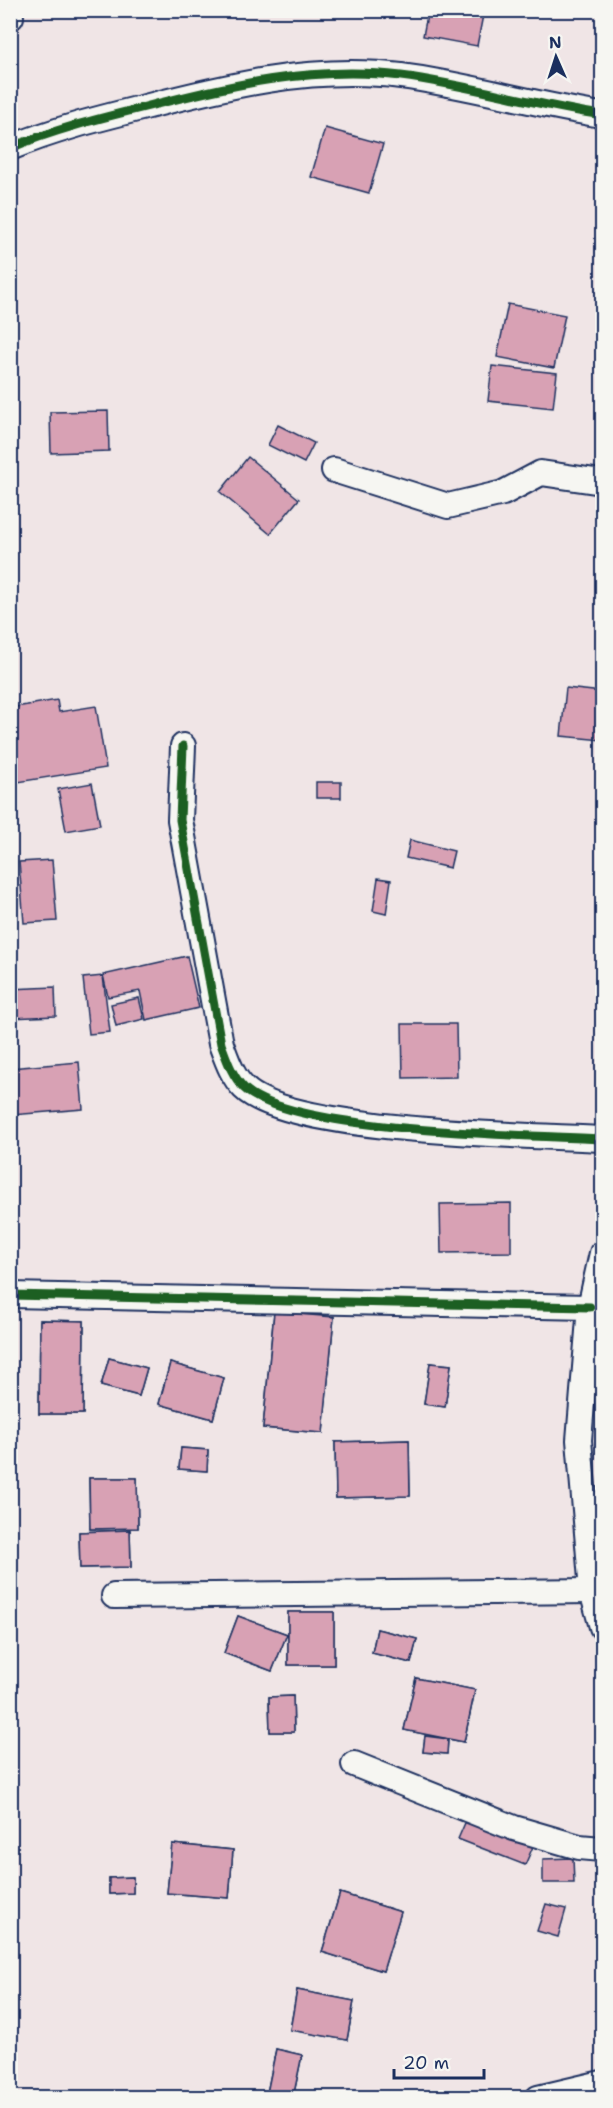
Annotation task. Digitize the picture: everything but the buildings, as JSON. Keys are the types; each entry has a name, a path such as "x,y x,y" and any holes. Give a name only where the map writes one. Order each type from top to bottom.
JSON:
{"street":[{"path":"10,148 41,135 165,102 253,80 301,75 400,76 603,115"},
{"path":"334,470 448,506 503,493 541,473 603,482"},
{"path":"183,746 180,820 185,852 221,1044 232,1072 245,1089 283,1109 357,1123 603,1139"},
{"path":"603,1253 590,1307 579,1440 592,1591 603,1627"},
{"path":"10,1295 590,1307"},
{"path":"114,1596 592,1591"},
{"path":"354,1764 514,1828 579,1847 603,1849"},
{"path":"538,2097 603,2083"}],"cycle path":[{"path":"10,148 75,125 205,92 302,75 335,73 401,76 602,115"},
{"path":"183,746 180,820 221,1044 233,1073 244,1088 270,1103 310,1114 359,1123 470,1133 602,1139"},
{"path":"10,1295 590,1307"}]}
